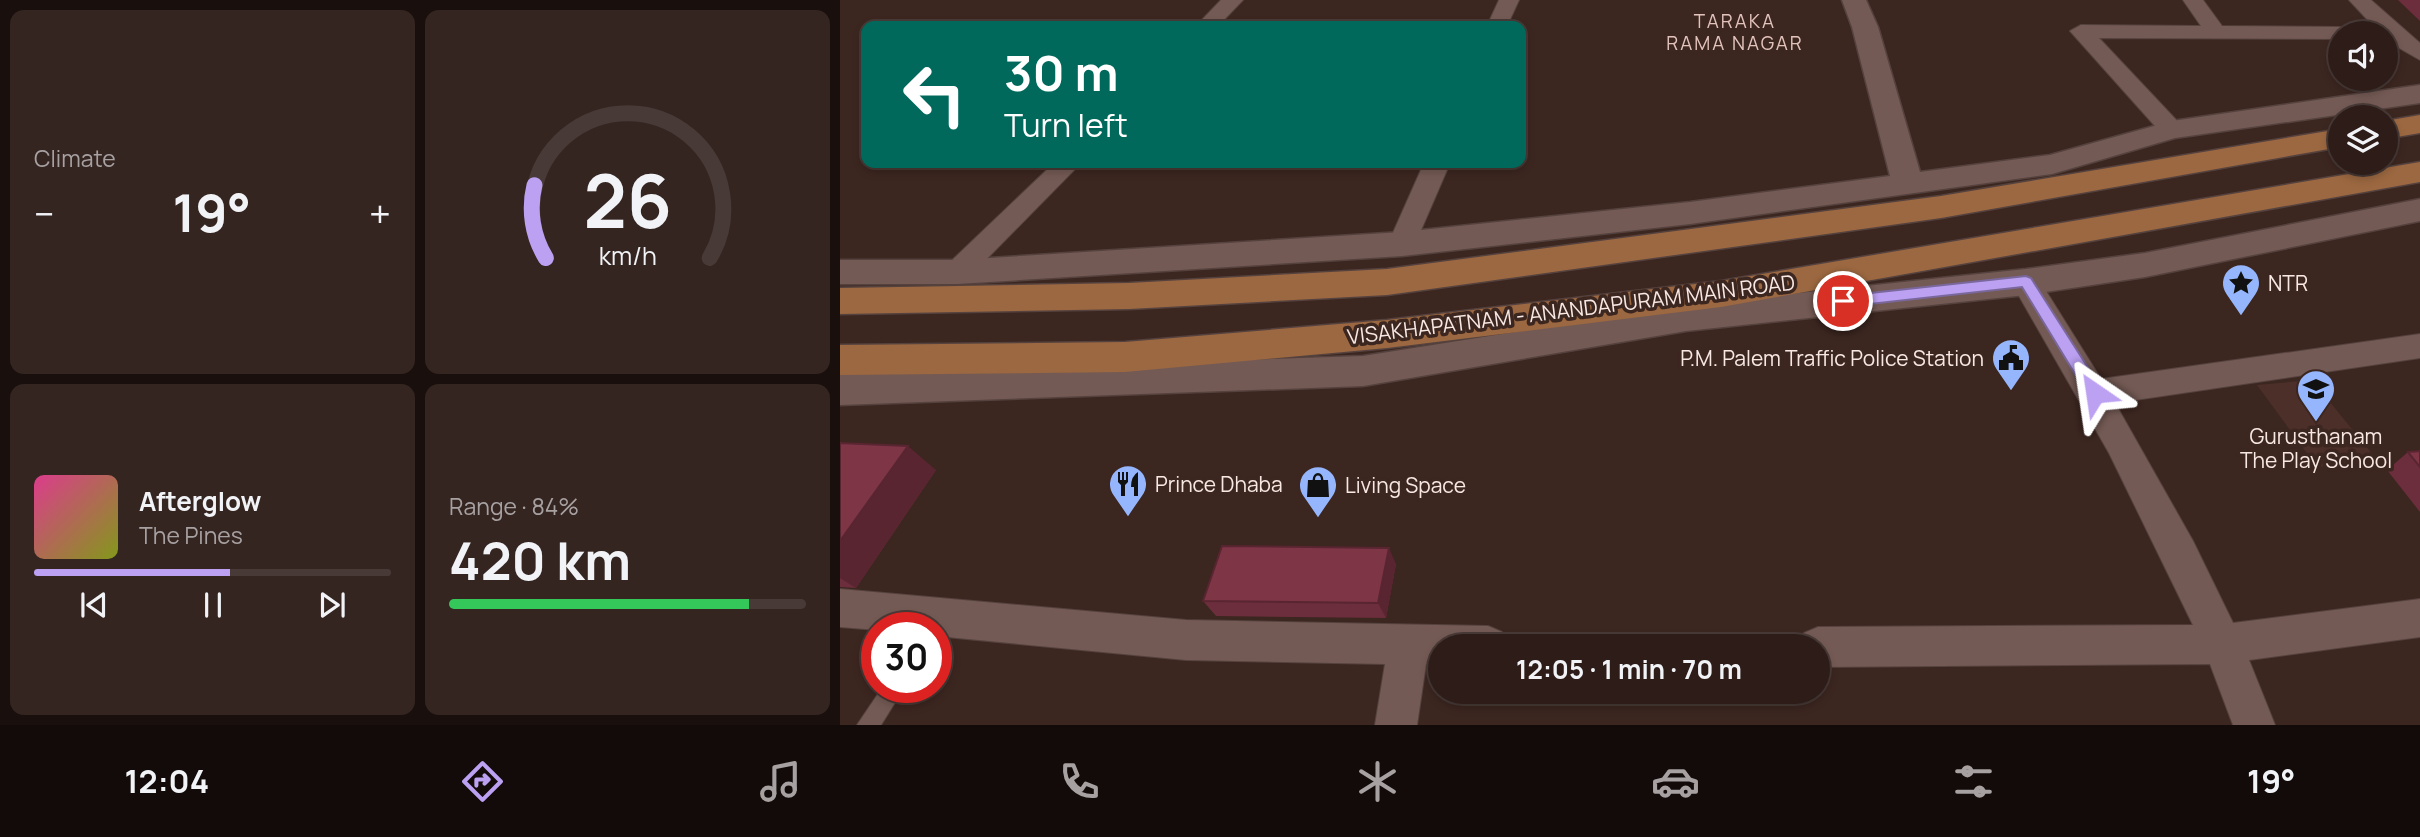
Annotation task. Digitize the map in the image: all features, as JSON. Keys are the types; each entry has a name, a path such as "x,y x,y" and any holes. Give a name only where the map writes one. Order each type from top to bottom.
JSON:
{"main road":[{"path":"2398,128 2420,124"},
{"path":"840,300 1129,296 1387,282 1941,207 2328,140"},
{"name":"VISAKHAPATNAM - ANANDAPURAM MAIN ROAD","path":"840,360 1125,357 1387,334 1721,294 2420,172"}],"street":[{"path":"1211,21 1233,0"},
{"path":"1499,21 1509,0"},
{"path":"1854,0 1920,183"},
{"path":"1877,0 1920,183"},
{"path":"2193,0 2216,32"},
{"path":"2359,0 2378,21"},
{"path":"2172,130 2081,31 2328,33"},
{"path":"2398,39 2420,53"},
{"path":"840,272 957,272 1402,244 1920,183 2052,164 2172,130 2420,94"},
{"path":"957,272 1063,168"},
{"path":"1402,244 1435,168"},
{"path":"840,389 936,388 1363,371 1686,318 2026,282 2145,265 2420,210"},
{"path":"2026,282 2095,393 2225,644 2254,725"},
{"path":"2095,393 2420,346"},
{"path":"840,608 866,612"},
{"path":"1830,647 2225,644 2420,618"},
{"path":"952,624 1186,640 1428,644"},
{"path":"1395,725 1409,644"}],"lane":[{"path":"868,725 883,703"}],"shaded area":[{"name":"Gurusthanam The Play School","path":"2312,380 2378,461 2317,467 2257,385"}],"building":[{"path":"840,443 908,446 840,541"},
{"path":"2420,451 2420,467 2408,452"},
{"path":"1222,546 1389,548 1378,603 1203,601"}],"place":[{"name":"NTR","path":"2241,317"},
{"name":"P.M. Palem Traffic Police Station","path":"2011,392"},
{"name":"Gurusthanam The Play School","path":"2316,423"},
{"name":"Prince Dhaba","path":"1128,518"},
{"name":"Living Space","path":"1318,519"}],"district":[{"name":"TARAKA RAMA NAGAR","path":"1735,32"}],"route":[{"path":"1843,301 2026,282 2095,393"}]}
